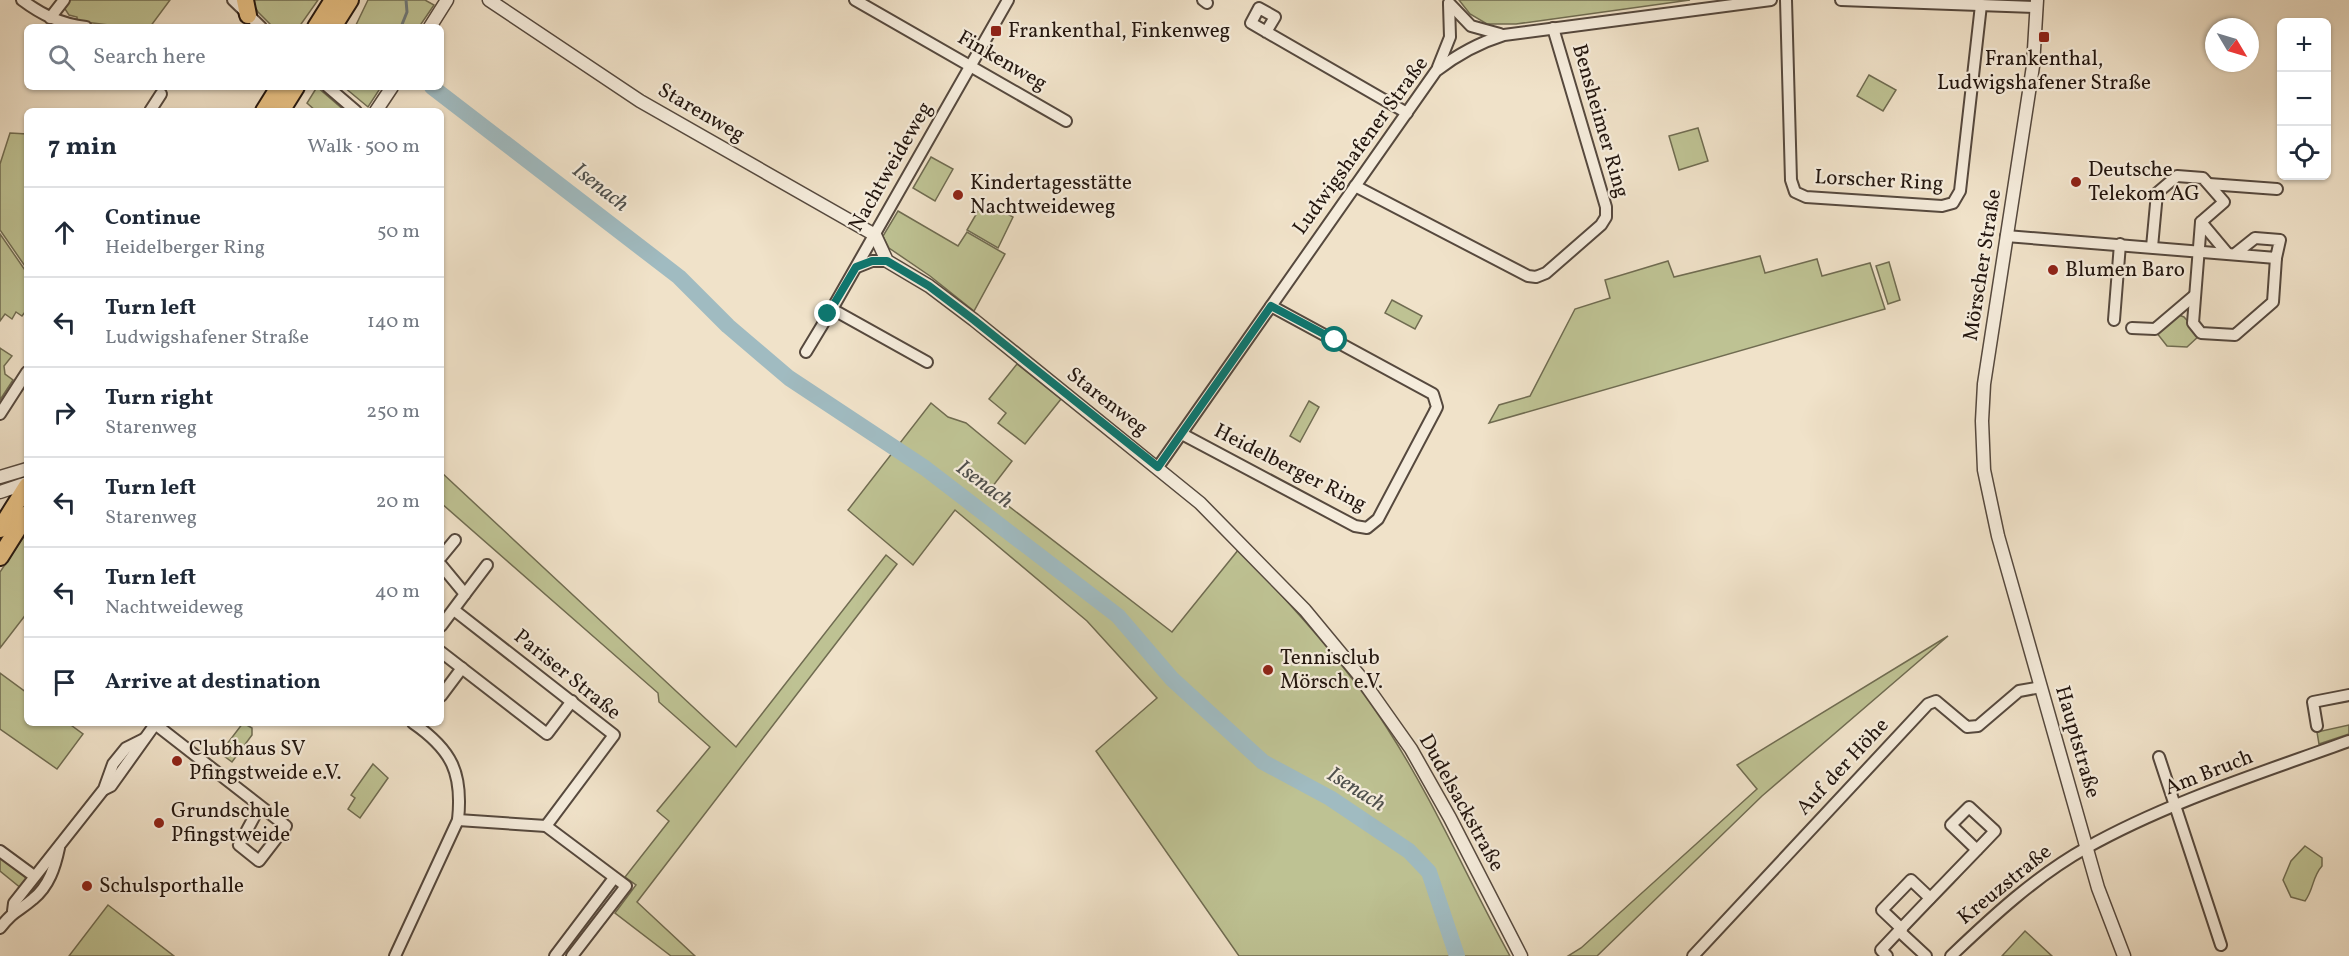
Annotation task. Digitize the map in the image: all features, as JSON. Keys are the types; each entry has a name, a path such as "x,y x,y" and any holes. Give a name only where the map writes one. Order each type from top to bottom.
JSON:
{"highway":[{"path":"318,24 333,0"},
{"path":"335,24 350,0"},
{"path":"268,108 285,94"},
{"path":"0,529 24,489"},
{"path":"0,557 24,519"}],"street":[{"path":"22,0 47,16 67,24"},
{"path":"47,16 56,0"},
{"path":"47,16 64,0"},
{"path":"233,0 246,7 259,24"},
{"path":"432,24 447,0"},
{"name":"Starenweg","path":"489,0 640,101 875,235"},
{"name":"Finkenweg","path":"855,0 1066,121"},
{"name":"Nachtweideweg","path":"806,352 1008,0"},
{"name":"Ludwigshafener Straße","path":"1158,467 1436,71 1468,48 1504,35 1771,0"},
{"name":"Lorscher Ring","path":"1786,0 1791,180 1796,192 1806,197 1942,206 1953,203 1960,191 1981,5"},
{"path":"1841,0 1981,5 2037,4"},
{"path":"1449,2 1471,26 1504,35"},
{"path":"1436,71 1450,37 1449,2"},
{"name":"Mörscher Straße","path":"1998,536 1984,470 1982,421 1984,384 2033,66 2037,4"},
{"name":"Bensheimer Ring","path":"1355,186 1528,276 1536,277 1546,273 1601,225 1606,217 1606,207 1553,28"},
{"path":"1266,32 1407,113"},
{"path":"332,90 352,108"},
{"path":"378,108 390,90"},
{"path":"152,108 161,94"},
{"path":"2152,247 2157,193 2177,176 2203,178 2224,202"},
{"path":"2208,184 2277,189"},
{"path":"2193,323 2201,222 2235,193 2235,186"},
{"path":"2201,222 2231,254"},
{"path":"856,267 872,261 887,261 875,235"},
{"path":"2006,236 2276,258"},
{"path":"2180,308 2201,333 2235,335 2273,302 2276,258 2280,240 2255,238 2231,254"},
{"path":"2114,320 2120,244"},
{"name":"Starenweg","path":"887,261 929,286 974,320 1158,467 1244,545 1323,630 1358,674"},
{"path":"2132,328 2155,329 2195,295"},
{"name":"Heidelberger Ring","path":"1182,434 1354,526 1367,528 1378,519 1437,407 1433,394 1271,306"},
{"path":"832,309 927,362"},
{"path":"0,414 24,377"},
{"path":"0,477 24,470"},
{"path":"0,492 24,489"},
{"name":"Hauptstraße","path":"1998,536 2086,848 2098,888 2124,956"},
{"path":"444,553 455,540"},
{"path":"444,622 487,565"},
{"path":"444,569 465,594"},
{"name":"Pariser Straße","path":"454,610 614,735 546,825"},
{"path":"444,654 547,734 572,701"},
{"path":"444,692 462,669"},
{"name":"Dudelsackstraße","path":"1358,674 1411,749 1450,818 1521,956"},
{"name":"Auf der Höhe","path":"1693,956 1928,704 1936,701 1967,727 1978,726 2019,691 2041,687"},
{"path":"2317,726 2313,702 2349,694"},
{"path":"13,911 14,903 34,876 59,848 104,789 113,764 126,748 144,738 153,726"},
{"path":"158,726 286,826 259,861 239,845 260,806"},
{"path":"395,956 458,820 460,789 453,764 437,741 419,726"},
{"name":"Am Bruch","path":"2086,848 2175,806 2349,741"},
{"path":"2160,757 2221,945"},
{"path":"458,820 546,825 626,886 572,956"},
{"path":"0,928 13,911 34,899 54,872 59,848"},
{"name":"Kreuzstraße","path":"1951,956 2010,902 2086,848"},
{"path":"1887,956 1881,950 1977,850"},
{"path":"0,851 34,876"},
{"path":"555,956 614,878"},
{"path":"1925,956 1882,910 1911,880 1930,898"}],"green space":[{"path":"68,0 170,0 152,24 101,24 77,21 77,17 69,15 65,9"},
{"path":"251,0 318,0 301,24 270,24 258,12"},
{"path":"368,0 425,0 434,5 421,24 356,24"},
{"path":"1459,0 1690,0 1516,24 1487,24 1470,14"},
{"path":"1869,75 1896,90 1883,111 1857,96"},
{"path":"315,90 320,90 342,108 313,108 307,103"},
{"path":"348,90 379,90 368,107"},
{"path":"1698,128 1708,161 1679,170 1669,136"},
{"path":"10,133 24,134 24,265 0,230 0,164"},
{"path":"931,157 953,169 935,201 913,188"},
{"path":"997,208 1013,217 998,248 967,230 978,211"},
{"path":"898,211 958,246 967,232 1005,254 974,311 930,276 889,248 883,236"},
{"path":"0,234 24,269 24,313 22,316 16,312 12,319 5,314 0,321"},
{"path":"1760,256 1765,273 1817,259 1822,276 1870,263 1885,309 1489,423 1499,405 1530,396 1575,309 1610,298 1605,280 1668,261 1674,277"},
{"path":"1889,262 1900,300 1888,304 1876,266"},
{"path":"1392,300 1422,316 1415,329 1385,313"},
{"path":"2179,315 2184,317 2200,335 2187,347 2167,346 2156,332"},
{"path":"0,348 12,356 4,366 5,374 13,380 0,400"},
{"path":"1017,364 1061,399 1025,444 998,423 1006,413 989,399"},
{"path":"1309,401 1319,407 1300,442 1290,436"},
{"path":"931,403 948,417 966,423 1012,461 989,491 1172,632 1239,549 1336,658 1387,728 1435,812 1510,956 1239,956 1096,751 1157,698 1087,621 955,510 913,565 848,510"},
{"path":"444,475 736,747 886,555 897,564 637,902 695,956 671,956 615,913 636,885 625,877 669,821 657,811 710,747 659,702 658,693 444,506"},
{"path":"24,536 24,617 0,648 0,572"},
{"path":"1948,636 1762,796 1597,956 1568,956 1581,948 1757,789 1737,765"},
{"path":"0,673 24,691 24,726 72,726 83,734 57,769 0,729"},
{"path":"2349,725 2349,734 2319,744 2317,732"},
{"path":"241,726 252,728 252,735 232,762 220,753"},
{"path":"373,764 388,778 360,818 348,809 355,798 351,795"},
{"path":"2305,846 2322,858 2322,866 2316,874 2305,901 2291,897 2283,880 2291,861"},
{"path":"0,855 30,879 22,889 0,871"},
{"path":"108,905 174,956 69,956"},
{"path":"2025,931 2052,956 2002,956"}],"waterway":[{"path":"402,24 407,12 406,0"},
{"name":"Isenach","path":"436,90 679,277 728,326 789,378 925,468 1118,616 1172,679 1263,762 1330,798 1409,851 1429,872 1457,956"}],"place":[{"name":"Frankenthal, Finkenweg","path":"996,31"},
{"name":"Frankenthal, Ludwigshafener Straße","path":"2044,37"},
{"name":"Deutsche Telekom AG","path":"2076,182"},
{"name":"Kindertagesstätte Nachtweideweg","path":"958,195"},
{"name":"Blumen Baro","path":"2053,270"},
{"name":"Tennisclub Mörsch e.V.","path":"1268,670"},
{"name":"Clubhaus SV Pfingstweide e.V.","path":"177,761"},
{"name":"Grundschule Pfingstweide","path":"159,823"},
{"name":"Schulsporthalle","path":"87,886"}],"route":[{"path":"828,314 856,267 872,261 887,261 929,286 974,320 1158,467 1271,306 1335,340"}]}
